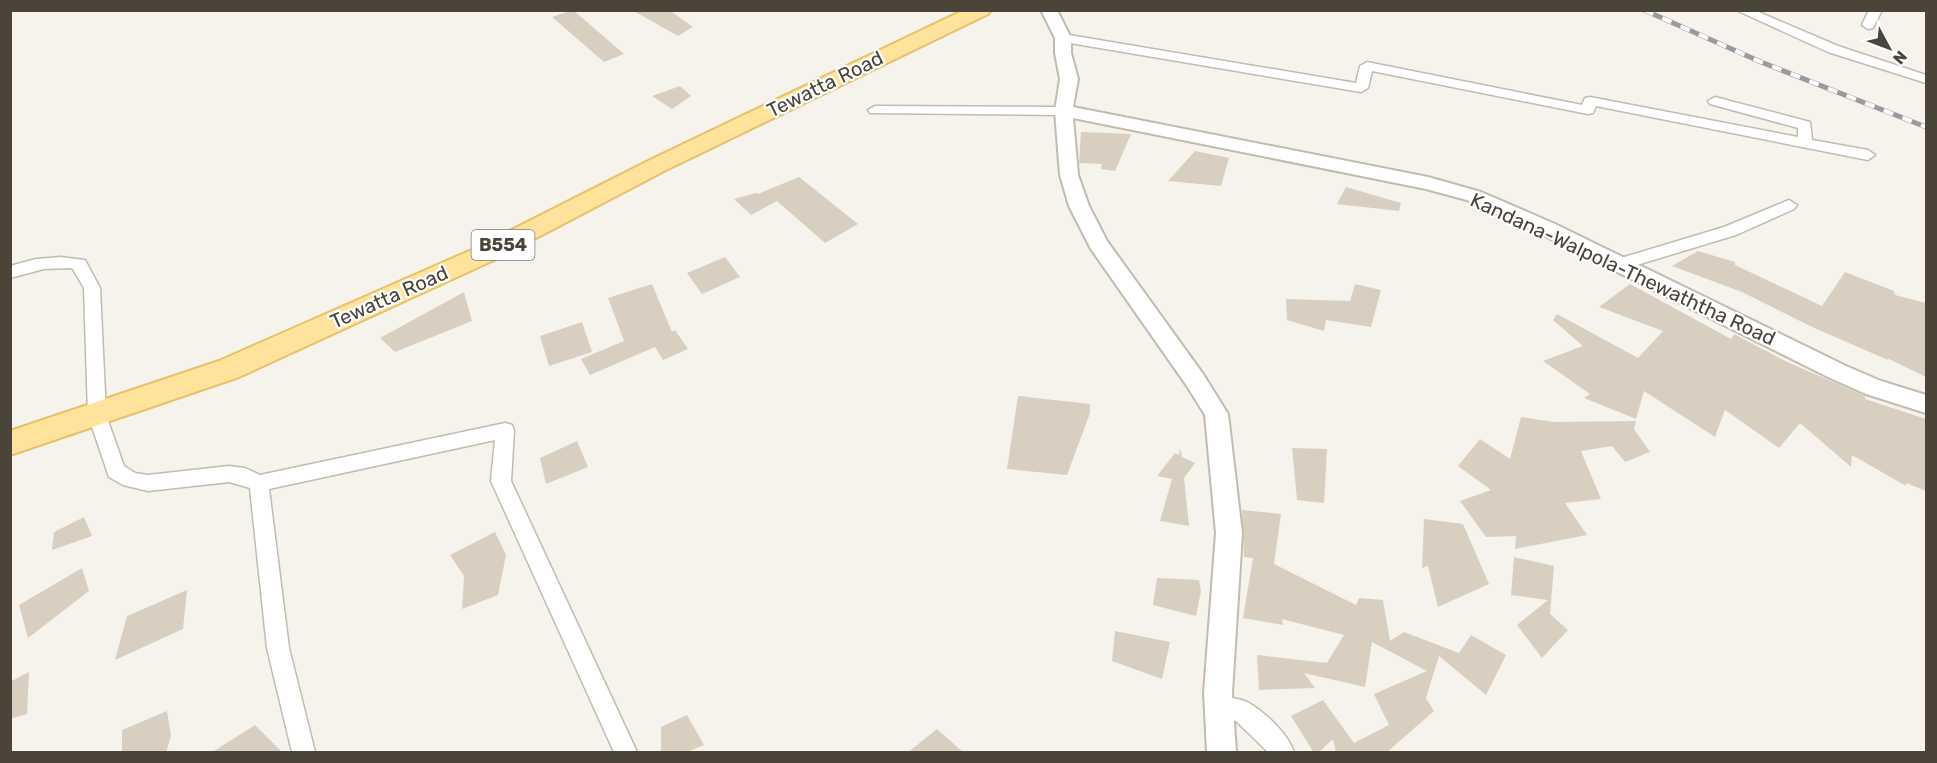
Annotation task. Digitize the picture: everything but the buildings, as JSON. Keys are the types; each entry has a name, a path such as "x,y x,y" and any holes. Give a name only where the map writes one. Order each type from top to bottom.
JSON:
{"main road":[{"name":"Tewatta Road","path":"10,443 229,369 485,254 668,160 981,10"}],"street":[{"path":"1049,10 1064,38 1063,52 1069,79 1064,111 1069,175 1079,206 1098,244 1196,380 1216,414 1228,533 1219,707 1221,753"},
{"path":"1742,10 1833,49 1926,79"},
{"path":"1868,25 1876,10"},
{"path":"1064,38 1361,88 1367,66 1588,110 1590,101 1868,155"},
{"path":"1715,101 1805,125 1805,142"},
{"path":"875,110 1064,111"},
{"name":"Kandana-Walpola-Thewaththa Road","path":"1064,111 1428,183 1474,196 1548,229 1838,372 1874,388 1926,404"},
{"path":"1617,265 1730,231 1790,205"},
{"path":"10,272 38,263 65,261 79,264 92,288 97,415 116,471 133,481 155,483 232,473 249,476 259,483 505,430 501,481 626,753"},
{"path":"259,483 278,648 303,753"},
{"path":"1219,707 1241,711 1266,732 1282,753"}],"railway":[{"path":"1644,10 1761,62 1926,127"}]}
